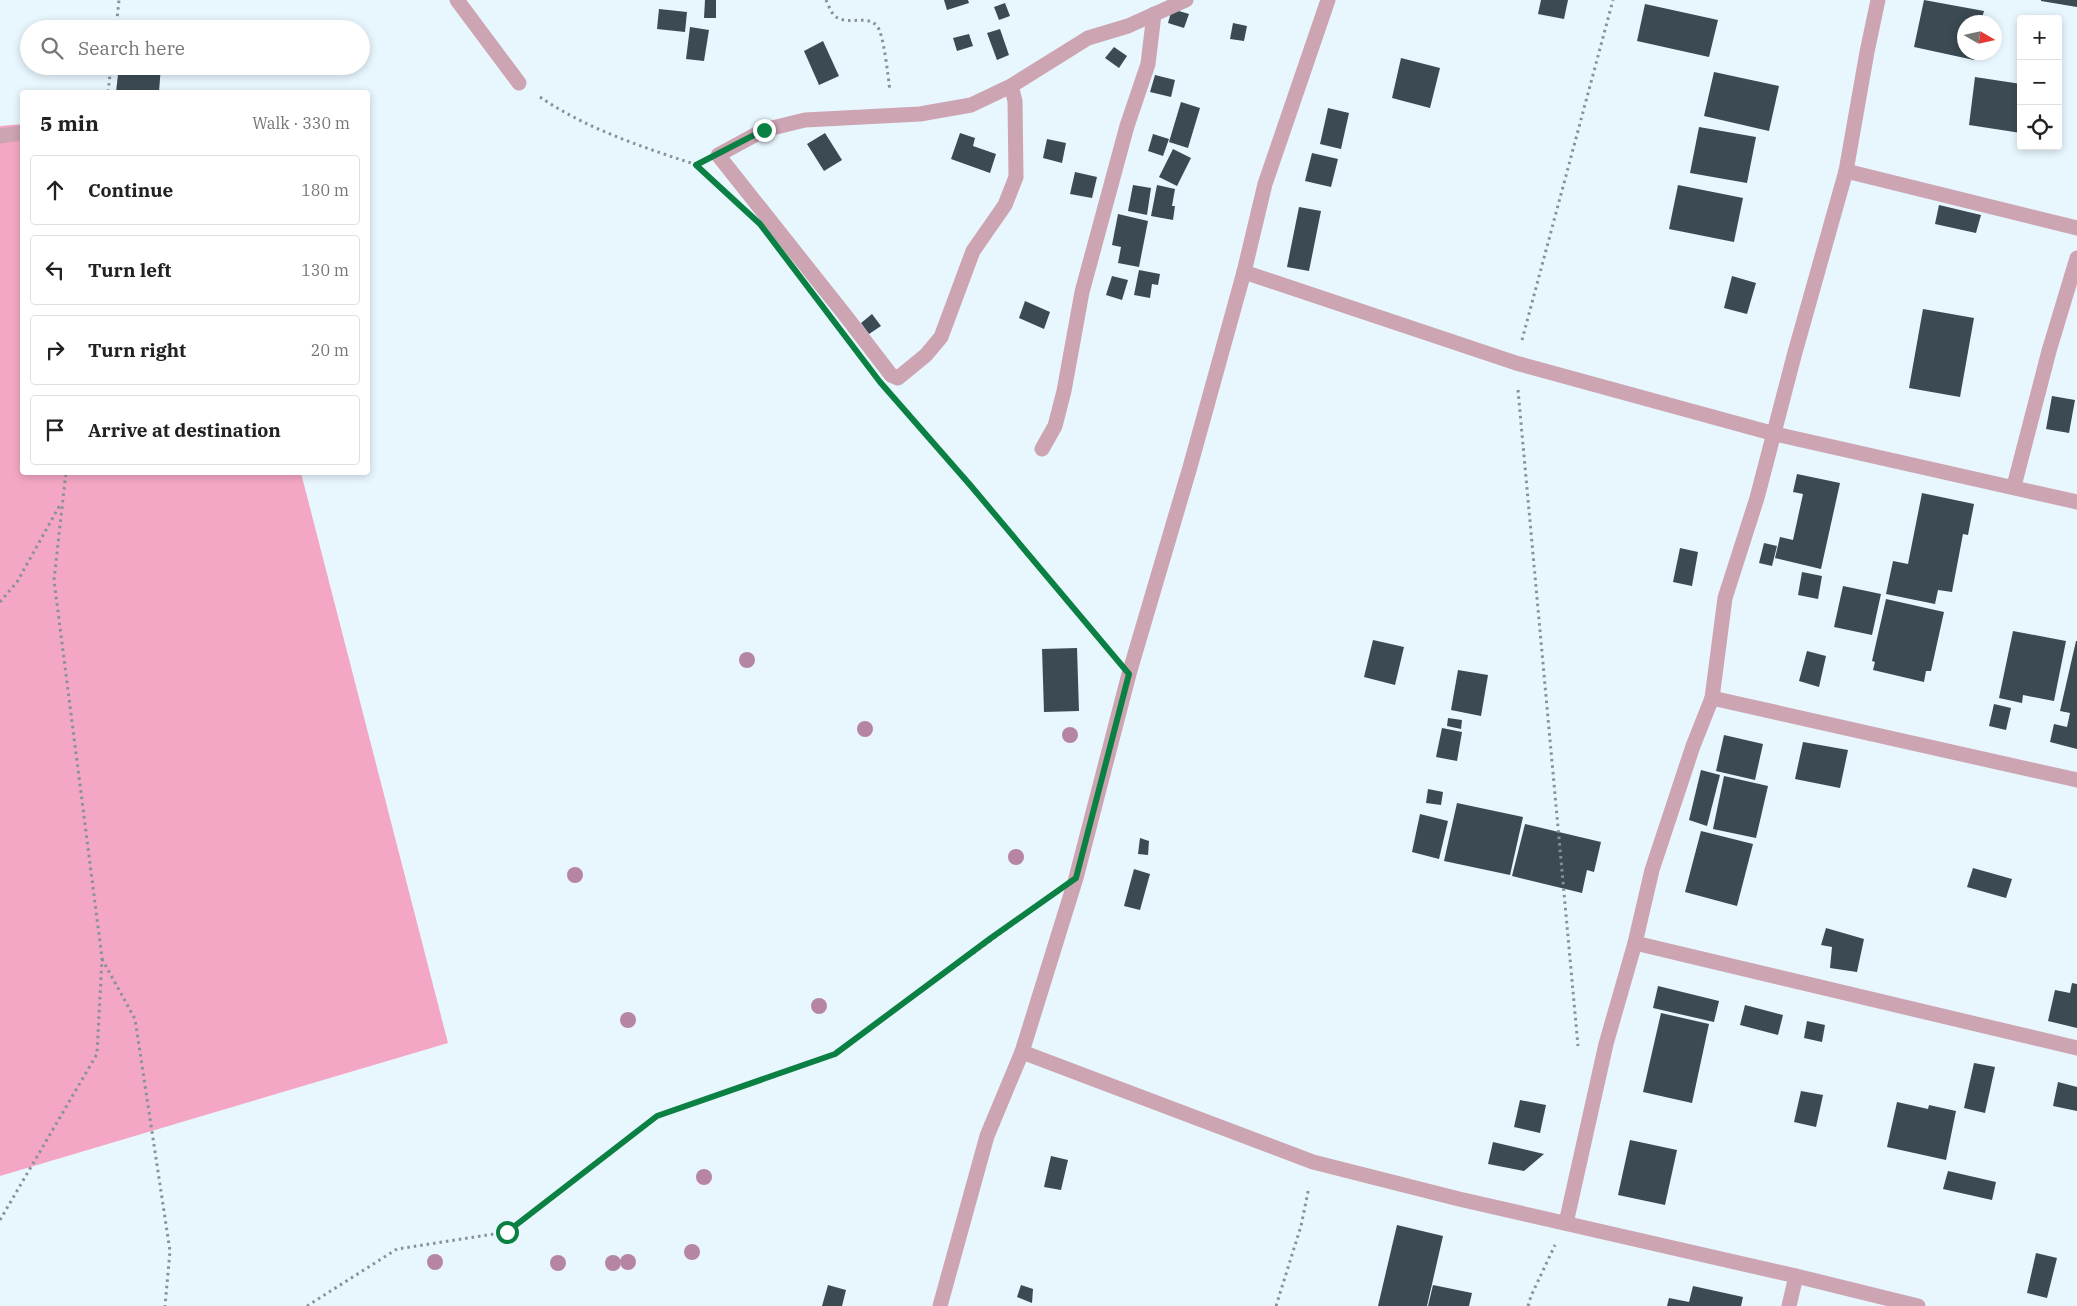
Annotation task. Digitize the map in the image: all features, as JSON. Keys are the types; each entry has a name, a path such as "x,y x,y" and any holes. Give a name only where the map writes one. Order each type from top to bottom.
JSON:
{"street":[{"path":"457,0 519,83"},
{"path":"1010,86 1016,101 1016,177 1005,205 973,251 941,337 926,355 898,378 891,375 718,155 764,130 805,120 920,114 971,104 1010,86 1088,38 1128,26 1186,0"},
{"path":"940,1306 987,1136 1022,1052 1076,878 1129,674 1190,467 1244,272 1265,184 1328,0"},
{"path":"1566,1223 1606,1044 1635,943 1652,870 1693,746 1712,698 1725,598 1775,434 1794,356 1846,171 1878,0"},
{"path":"1042,449 1055,426 1064,391 1082,292 1127,126 1148,64 1154,14"},
{"path":"0,136 20,133"},
{"path":"1846,171 2077,228"},
{"path":"2014,486 2049,351 2077,258"},
{"path":"1244,272 1516,363 1775,434 2014,486 2077,502"},
{"path":"1712,698 2077,780"},
{"path":"1635,943 2077,1048"},
{"path":"1022,1052 1314,1162 1459,1199 1796,1276 1918,1306"},
{"path":"1789,1306 1796,1276"}],"path":[{"path":"117,20 120,0"},
{"path":"826,0 834,14 840,19 848,21 868,20 876,26 881,35 894,115"},
{"path":"1579,1053 1516,363 1613,0"},
{"path":"108,90 110,75"},
{"path":"519,83 559,110 645,148 696,165 718,155"},
{"path":"892,397 971,486 1129,674"},
{"path":"0,1220 97,1054 102,958 54,580 66,475"},
{"path":"0,602 17,582 63,500"},
{"path":"307,1306 397,1250 507,1232 657,1116 835,1054 991,938 1076,878"},
{"path":"102,958 135,1019 170,1250 165,1306"},
{"path":"1276,1306 1301,1226 1314,1162"},
{"path":"1528,1306 1530,1296 1566,1223"}],"shaded area":[{"path":"20,124 20,475 302,475 448,1043 0,1176 0,126"}],"building":[{"path":"705,0 716,0 716,18 704,18"},
{"path":"944,0 968,0 969,3 947,10"},
{"path":"1541,0 1568,0 1564,19 1538,14"},
{"path":"1924,0 1984,11 1983,15 1957,15 1957,56 1914,47"},
{"path":"2077,0 2077,7 2041,1"},
{"path":"1005,3 1010,16 999,20 994,7"},
{"path":"1645,4 1718,20 1709,57 1637,41"},
{"path":"659,9 687,12 685,32 657,29"},
{"path":"1172,9 1189,14 1184,28 1168,23"},
{"path":"1233,23 1247,26 1244,41 1230,39"},
{"path":"690,27 709,30 704,61 686,59"},
{"path":"1000,29 1009,55 997,60 987,33"},
{"path":"969,34 973,46 957,51 953,38"},
{"path":"823,41 839,76 819,85 804,51"},
{"path":"1114,47 1127,56 1119,68 1105,58"},
{"path":"1401,58 1440,68 1430,108 1392,98"},
{"path":"1714,72 1779,86 1769,131 1704,116"},
{"path":"118,75 160,75 159,90 116,90"},
{"path":"1155,75 1175,80 1171,97 1150,92"},
{"path":"1975,77 2017,83 2017,132 1969,125"},
{"path":"1181,102 1200,108 1188,148 1169,142"},
{"path":"1328,108 1349,113 1341,149 1320,144"},
{"path":"1699,127 1756,137 1747,183 1690,173"},
{"path":"825,133 842,160 824,171 807,144"},
{"path":"960,133 975,138 973,146 996,154 990,173 951,159"},
{"path":"1153,134 1169,139 1163,156 1148,151"},
{"path":"1047,139 1066,143 1062,163 1043,158"},
{"path":"1173,149 1191,158 1177,186 1159,177"},
{"path":"1312,153 1338,159 1331,187 1305,181"},
{"path":"1075,172 1097,177 1092,198 1070,194"},
{"path":"1133,185 1151,188 1147,215 1128,211"},
{"path":"1157,185 1175,189 1172,206 1175,206 1173,220 1151,216"},
{"path":"1678,185 1743,198 1734,242 1669,229"},
{"path":"1939,205 1981,215 1976,233 1935,224"},
{"path":"1299,207 1321,211 1309,271 1287,267"},
{"path":"1118,214 1148,221 1139,267 1118,263 1121,247 1112,245"},
{"path":"1139,270 1160,274 1158,285 1152,284 1150,298 1134,295"},
{"path":"1112,276 1128,280 1122,300 1106,295"},
{"path":"1732,276 1756,283 1747,314 1724,308"},
{"path":"1025,301 1050,312 1044,329 1019,318"},
{"path":"1923,309 1974,318 1960,397 1909,388"},
{"path":"872,314 881,326 869,334 861,323"},
{"path":"2052,396 2075,400 2069,433 2046,429"},
{"path":"1797,474 1840,483 1821,569 1775,558 1780,537 1793,540 1803,494 1793,492"},
{"path":"1922,493 1974,504 1968,535 1963,534 1952,592 1938,590 1935,604 1886,594 1893,561 1908,564"},
{"path":"1764,543 1777,546 1772,566 1759,563"},
{"path":"1680,548 1698,552 1692,586 1673,582"},
{"path":"1802,572 1822,576 1818,599 1798,595"},
{"path":"1843,586 1881,594 1872,635 1834,627"},
{"path":"1886,599 1944,612 1931,671 1926,671 1924,682 1873,670 1875,662 1872,661"},
{"path":"2013,631 2066,641 2054,701 2023,695 2022,703 1999,698"},
{"path":"1373,640 1404,647 1395,685 1364,677"},
{"path":"2076,641 2077,749 2050,742 2054,724 2067,727 2070,713 2060,711"},
{"path":"1077,648 1079,711 1044,712 1042,649"},
{"path":"1807,651 1826,656 1819,687 1799,681"},
{"path":"1458,670 1488,675 1481,716 1451,710"},
{"path":"1994,704 2011,708 2006,730 1989,726"},
{"path":"1448,718 1462,720 1461,729 1447,726"},
{"path":"1442,728 1462,732 1457,761 1436,757"},
{"path":"1724,735 1763,744 1755,780 1716,771"},
{"path":"1803,742 1848,750 1840,788 1795,779"},
{"path":"1701,770 1720,775 1707,826 1689,820"},
{"path":"1724,776 1768,786 1756,838 1713,829"},
{"path":"1428,789 1443,792 1441,805 1426,803"},
{"path":"1457,803 1523,817 1510,875 1444,861"},
{"path":"1420,814 1448,821 1439,859 1412,852"},
{"path":"1525,824 1601,842 1594,872 1587,870 1582,893 1512,876"},
{"path":"1701,831 1753,844 1737,906 1685,892"},
{"path":"1140,838 1149,841 1148,855 1138,854"},
{"path":"1973,868 2012,879 2006,898 1967,887"},
{"path":"1134,869 1150,874 1140,910 1124,906"},
{"path":"1826,928 1864,939 1857,972 1830,968 1832,947 1821,945"},
{"path":"2072,983 2077,984 2077,1028 2048,1021 2055,990 2070,993"},
{"path":"1658,986 1719,1001 1714,1022 1653,1008"},
{"path":"1745,1005 1783,1015 1778,1035 1740,1025"},
{"path":"1661,1013 1709,1024 1692,1103 1643,1092"},
{"path":"1807,1021 1825,1025 1822,1042 1804,1038"},
{"path":"1974,1063 1995,1067 1985,1113 1964,1108"},
{"path":"2058,1082 2077,1087 2077,1111 2053,1106"},
{"path":"1801,1091 1823,1095 1816,1127 1794,1122"},
{"path":"1520,1100 1546,1105 1540,1133 1514,1127"},
{"path":"1897,1102 1928,1109 1929,1105 1956,1111 1946,1160 1887,1147"},
{"path":"1630,1140 1677,1150 1665,1205 1618,1195"},
{"path":"1493,1142 1544,1154 1524,1171 1488,1164"},
{"path":"1051,1156 1068,1160 1061,1190 1044,1187"},
{"path":"1948,1171 1996,1182 1992,1200 1943,1189"},
{"path":"1397,1225 1443,1236 1427,1306 1378,1306"},
{"path":"2036,1253 2057,1258 2047,1298 2027,1293"},
{"path":"828,1285 846,1290 842,1306 822,1306"},
{"path":"1021,1285 1033,1289 1032,1303 1017,1297"},
{"path":"1433,1285 1472,1293 1469,1306 1428,1306"},
{"path":"1693,1286 1743,1297 1741,1306 1667,1306 1669,1298 1689,1302"}],"route":[{"path":"507,1232 657,1116 835,1054 991,938 1076,878 1129,674 971,486 880,382 760,224 696,165 764,130"}]}
